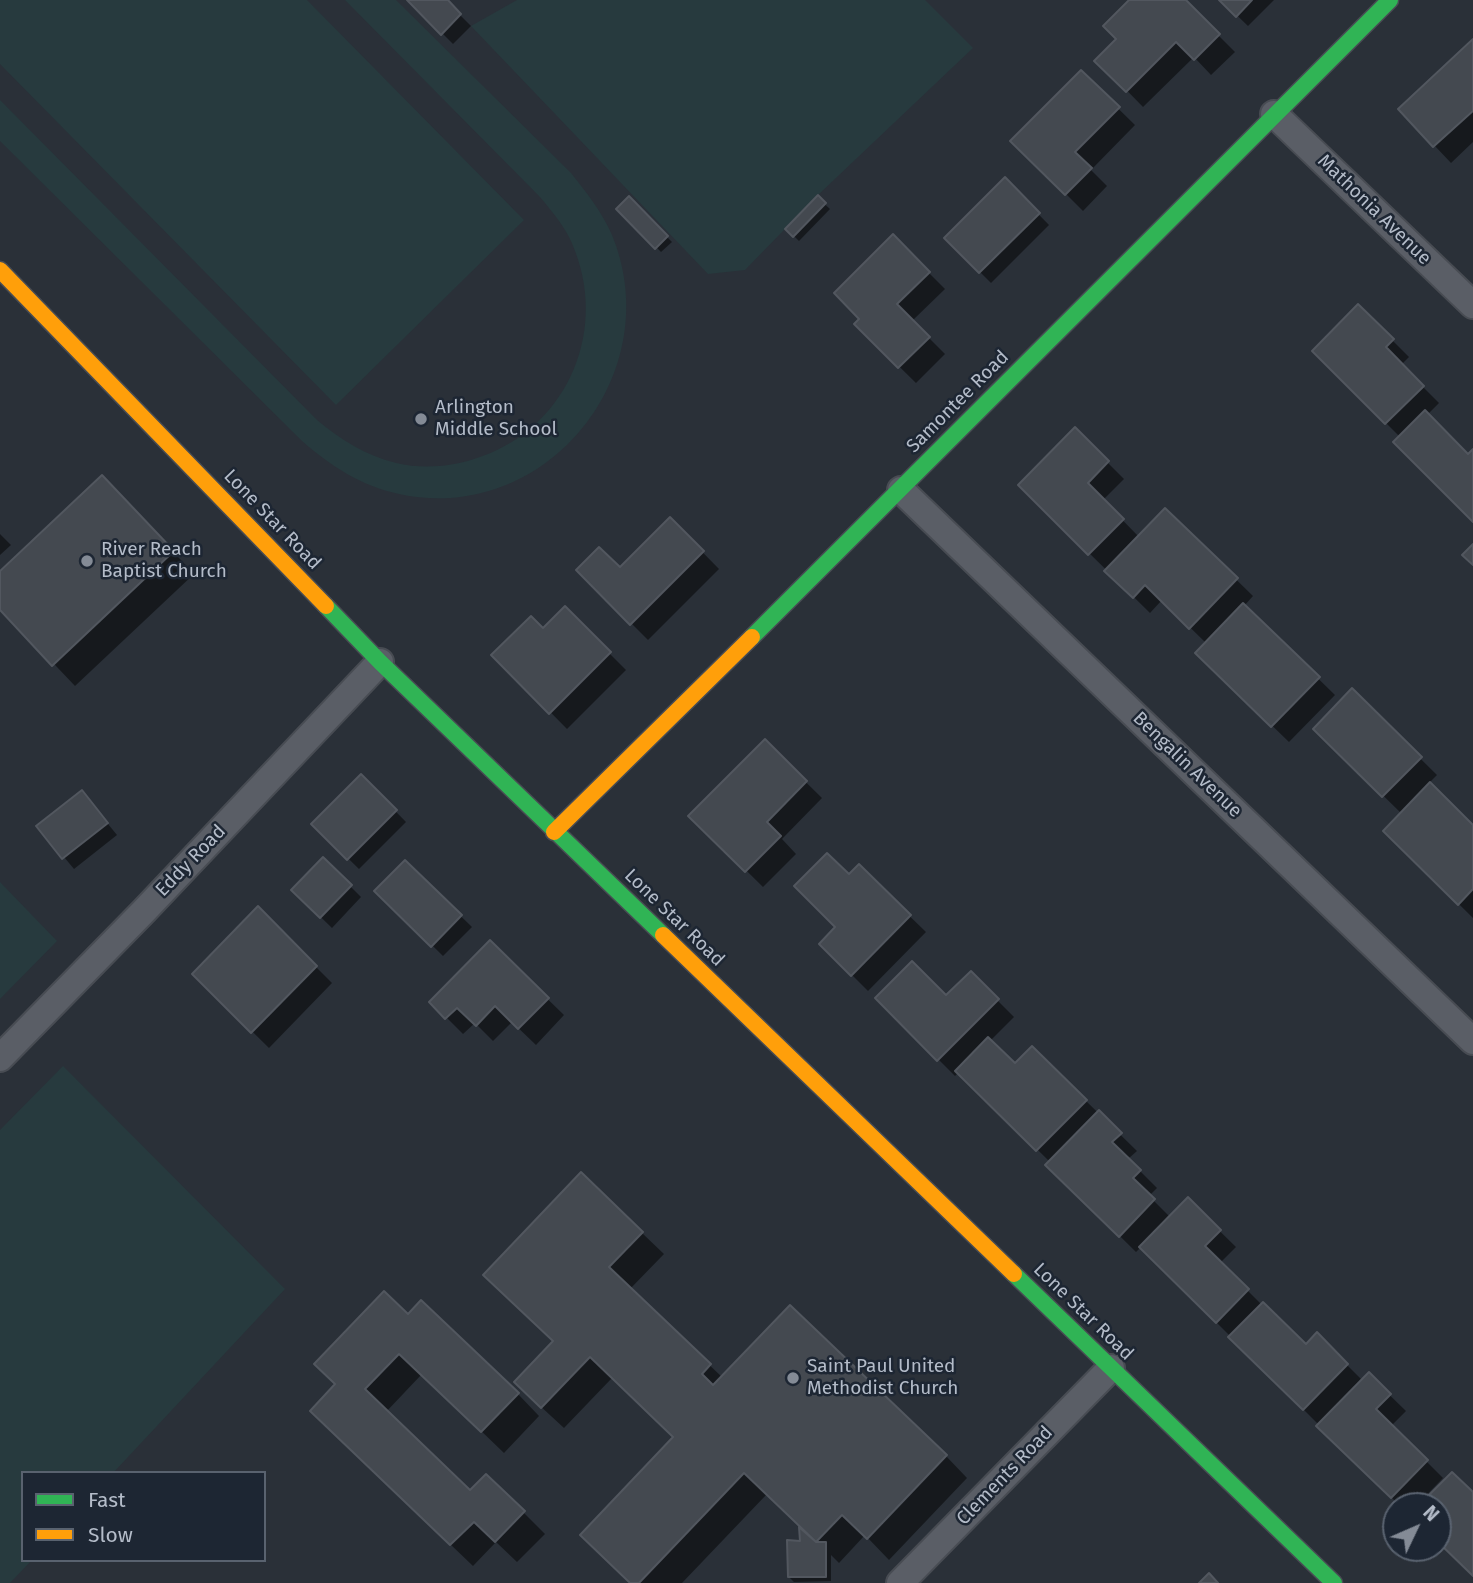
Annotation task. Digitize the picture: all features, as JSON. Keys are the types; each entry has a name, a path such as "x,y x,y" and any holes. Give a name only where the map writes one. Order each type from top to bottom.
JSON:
{"street":[{"name":"Samontee Road","path":"554,832 901,490 1390,0"},
{"name":"Mathonia Avenue","path":"1274,114 1473,305"},
{"name":"Lone Star Road","path":"0,270 380,662 1334,1583"},
{"name":"Bengalin Avenue","path":"901,490 1473,1041"},
{"name":"Eddy Road","path":"0,1058 144,911 380,662"},
{"name":"Clements Road","path":"900,1583 1111,1368"}],"green space":[{"path":"0,0 307,0 524,220 336,405 0,64"},
{"path":"345,0 396,0 571,173 599,211 612,235 625,287 624,338 609,386 582,428 546,462 503,486 453,498 399,494 372,486 335,467 302,441 0,141 0,100 317,420 344,440 374,456 406,465 435,466 474,459 505,446 532,427 554,404 570,377 581,347 586,316 584,284 575,251 565,229 540,197"},
{"path":"517,0 925,0 973,48 818,195 745,270 708,274 471,26"},
{"path":"0,882 57,941 0,999"},
{"path":"63,1066 285,1289 115,1471 21,1471 21,1562 30,1562 10,1583 0,1583 0,1130"}],"building":[{"path":"407,0 448,0 461,14 441,35"},
{"path":"1129,0 1186,0 1220,34 1194,60 1176,42 1126,92 1094,61 1116,39 1103,26"},
{"path":"1219,0 1252,0 1236,17"},
{"path":"1473,39 1473,111 1433,147 1398,109"},
{"path":"1081,70 1120,107 1075,152 1092,168 1065,195 1010,141"},
{"path":"1005,177 1040,213 979,273 944,238"},
{"path":"818,195 826,203 793,237 785,229"},
{"path":"629,196 668,236 655,249 616,209"},
{"path":"893,234 930,272 897,304 930,337 898,368 854,324 859,319 834,293"},
{"path":"1358,304 1394,339 1386,347 1424,386 1385,424 1312,351"},
{"path":"1425,410 1468,454 1473,449 1473,522 1393,442"},
{"path":"1075,427 1109,461 1088,483 1124,519 1088,555 1018,485"},
{"name":"River Reach Baptist Church","path":"102,475 174,551 52,666 0,610 0,571"},
{"path":"1165,508 1238,578 1189,629 1145,585 1133,598 1104,571"},
{"path":"670,517 704,551 630,625 576,570 599,547 620,567"},
{"path":"1473,544 1473,565 1462,555"},
{"path":"1243,603 1320,677 1271,727 1195,653"},
{"path":"565,606 611,652 549,714 491,655 531,616 543,628"},
{"path":"1352,688 1422,757 1382,797 1313,729"},
{"path":"765,739 807,781 767,822 781,836 745,872 688,816"},
{"path":"361,774 397,810 347,860 311,824"},
{"path":"1430,782 1473,825 1473,889 1458,905 1383,831"},
{"path":"82,790 108,823 62,859 36,826"},
{"path":"827,853 849,874 859,864 911,915 851,976 819,944 835,927 794,886"},
{"path":"323,857 352,885 320,918 291,890"},
{"path":"405,860 462,915 431,947 374,891"},
{"path":"258,906 317,966 251,1033 192,974"},
{"path":"490,940 549,998 518,1029 495,1006 476,1026 457,1008 445,1019 429,1002"},
{"path":"912,961 946,995 971,971 999,999 937,1061 875,998"},
{"path":"988,1037 1015,1063 1032,1046 1087,1100 1036,1151 955,1071"},
{"path":"1099,1110 1122,1133 1112,1142 1141,1170 1133,1178 1155,1199 1119,1237 1045,1165"},
{"name":"Saint Paul United Methodist Church","path":"581,1172 643,1232 609,1267 711,1364 702,1374 713,1385 790,1305 947,1455 867,1539 842,1515 816,1542 744,1473 639,1583 630,1583 580,1535 673,1437 590,1357 541,1408 514,1382 553,1341 483,1275"},
{"path":"1188,1197 1221,1230 1205,1246 1249,1289 1216,1323 1139,1247"},
{"path":"384,1291 408,1314 421,1300 519,1393 481,1432 399,1354 365,1389 470,1490 486,1474 525,1511 495,1542 474,1522 450,1545 310,1411 335,1384 314,1364"},
{"path":"1263,1302 1306,1344 1317,1332 1348,1364 1303,1410 1228,1337"},
{"path":"1369,1372 1391,1394 1376,1409 1428,1460 1397,1492 1385,1492 1316,1426"},
{"path":"1452,1472 1473,1492 1473,1576 1452,1556 1452,1492 1432,1492"},
{"path":"799,1527 816,1542 826,1542 826,1577 788,1577 787,1540 800,1541"},
{"path":"1209,1573 1218,1583 1199,1583"}],"traffic: fast":[{"path":"752,637 1390,0"},
{"path":"326,606 380,662 663,935"},
{"path":"1014,1274 1334,1583"}],"traffic: slow":[{"path":"0,270 326,606"},
{"path":"554,832 752,637"},
{"path":"663,935 1014,1274"}],"place":[{"name":"Arlington Middle School","path":"421,419"},
{"name":"River Reach Baptist Church","path":"87,561"},
{"name":"Saint Paul United Methodist Church","path":"793,1378"}]}
